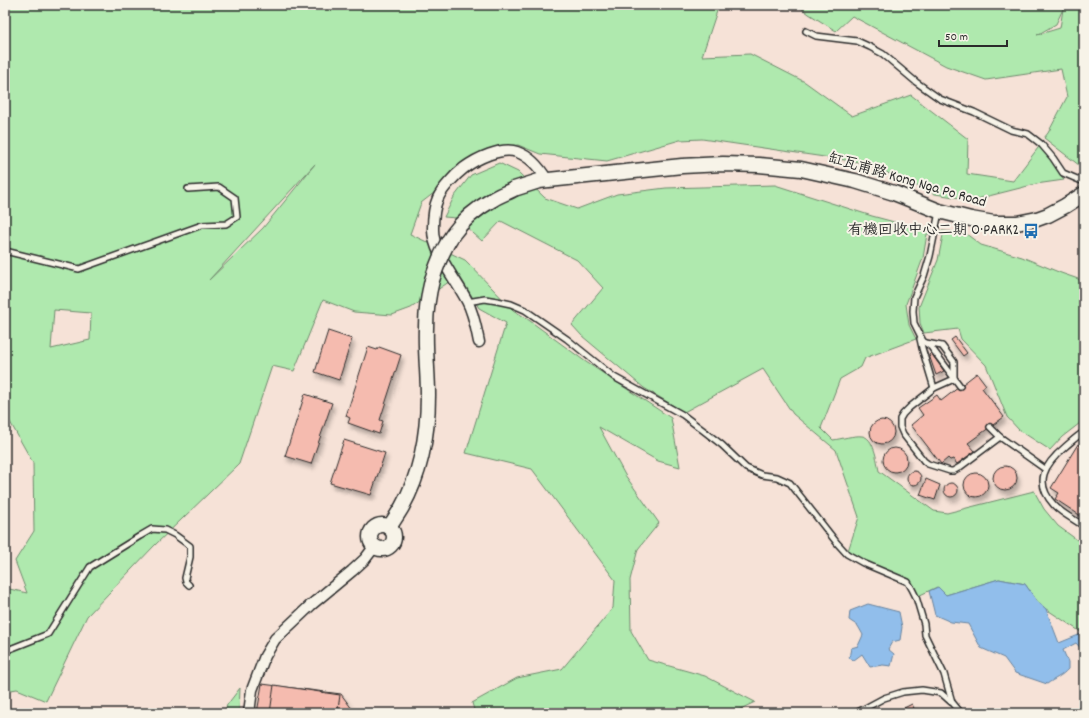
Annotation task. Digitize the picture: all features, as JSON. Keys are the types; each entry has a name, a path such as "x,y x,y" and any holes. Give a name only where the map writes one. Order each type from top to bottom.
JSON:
{"street":[{"path":"478,342 474,316 440,255 433,237 434,212 438,198 450,181 463,169 479,159 507,150 516,151 528,157 537,165 547,180"},
{"name":"缸瓦甫路 Kong Nga Po Road","path":"249,713 252,690 265,656 275,639 311,605 329,591 364,559 375,546 371,538 372,531 381,526 389,528 402,507 418,468 428,410 426,311 432,280 439,258 445,245 454,232 474,212 492,199 514,189 539,181 682,166 723,164 759,165 801,169 855,181 894,193 939,211 994,223 1017,223 1037,219 1065,206 1084,194"}],"lane":[{"path":"806,32 816,36 857,41 883,54 916,82 940,99 974,112 1011,130 1028,134 1041,144 1063,173 1084,182"},
{"path":"5,251 79,268 202,225 226,224 237,217 235,198 219,187 188,189"},
{"path":"939,211 930,256 924,276 914,297 914,323 923,342 931,347 960,386"},
{"path":"467,302 485,299 511,304 525,310 567,339 614,377 683,415 722,445 746,468 762,475 777,477 790,483 847,554 863,563 908,582 916,597 924,624 925,636 944,674 952,702"},
{"path":"920,336 934,388"},
{"path":"926,344 942,346 954,362 954,379"},
{"path":"954,379 934,388 910,407 900,419 900,427 903,434 924,462 953,471 1000,437"},
{"path":"990,427 1000,437 1045,469"},
{"path":"1084,432 1058,453 1045,469 1042,476 1043,487 1047,496 1055,506 1084,526"},
{"path":"5,651 48,634 90,567 125,544 152,529 165,530 190,546 190,556 185,578 189,585"},
{"path":"856,713 884,698 904,692 922,690 941,693 952,702 961,713"}],"green space":[{"path":"5,5 719,5 702,56 750,54 805,82 852,116 911,95 968,139 967,174 1013,181 1041,144 1064,180 1036,184 973,200 935,194 865,163 702,139 680,140 607,161 540,154 518,145 491,149 462,162 439,189 421,203 410,234 465,260 513,310 586,362 671,418 680,467 658,461 599,427 625,475 659,523 638,549 630,580 631,631 648,660 705,676 755,702 732,713 475,713 472,703 517,678 562,669 613,608 615,580 532,469 466,453 506,323 479,308 459,275 411,308 392,315 354,312 323,300 294,371 272,366 239,464 154,546 87,616 46,701 17,689 5,691 5,588 27,593 15,561 34,531 33,463 5,413","holes":["315,164 263,228 209,280","54,310 91,313 90,340 51,349"]},
{"path":"797,5 1084,5 1084,169 1044,138 1067,97 1061,69 986,80 946,66 852,16 836,31","holes":["1063,9 1060,28 1037,35 1056,24"]},
{"path":"499,163 518,172 545,198 577,209 617,194 666,188 775,185 872,216 920,229 965,233 981,245 1022,257 1084,281 1084,420 1062,437 1050,450 1019,430 1007,417 986,365 961,339 958,329 924,333 920,323 919,307 938,260 943,235 927,234 923,258 906,304 909,325 916,339 865,358 861,367 840,379 821,428 833,440 855,436 866,437 874,450 879,471 934,511 947,513 1034,491 1044,509 1058,526 1084,545 1084,634 1046,609 1037,601 1025,584 999,579 946,595 937,587 916,597 908,582 847,554 859,517 836,450 793,414 763,369 684,412 644,388 582,336 572,325 603,288 577,260 501,221 482,241 456,218 444,217 454,197 471,175"},
{"path":"240,688 239,713 224,713 227,705"}],"water":[{"path":"999,579 1025,584 1037,601 1046,609 1059,643 1081,634 1084,636 1084,652 1076,643 1063,650 1068,662 1068,669 1061,676 1047,684 1015,673 1004,658 981,648 968,624 951,622 935,615 929,591 938,587 946,595"},
{"path":"868,604 899,612 902,627 900,640 892,642 888,649 894,654 891,666 883,665 870,667 862,654 854,660 849,658 851,648 858,646 863,635 858,626 849,620 850,611"}],"building":[{"path":"328,331 352,339 339,380 315,372"},
{"path":"955,337 967,353 963,356 951,340"},
{"path":"368,347 377,350 379,347 401,355 380,420 383,421 379,434 348,423 350,418 346,416"},
{"path":"931,353 944,371 936,375 929,355"},
{"path":"977,373 986,385 982,388 1004,417 968,443 975,451 957,464 953,459 950,460 948,458 941,464 911,425 923,415 918,408 937,395 941,401"},
{"path":"305,394 332,403 311,464 285,456"},
{"path":"882,420 887,421 893,427 893,437 887,443 882,444 877,443 871,437 870,432 871,427 877,421"},
{"path":"344,440 385,453 371,495 330,483"},
{"path":"1078,444 1084,448 1084,518 1055,499 1059,493 1051,488"},
{"path":"895,448 900,449 906,455 906,465 900,471 895,472 890,471 884,465 883,460 884,455 890,449"},
{"path":"1005,466 1010,467 1016,473 1016,483 1010,489 1005,490 1000,489 994,483 993,478 994,473 1000,467"},
{"path":"911,471 917,471 921,475 921,481 917,485 911,485 907,481 907,475"},
{"path":"976,473 981,474 987,480 987,490 981,496 976,497 971,496 965,490 964,485 965,480 971,474"},
{"path":"926,479 940,485 935,500 920,495"},
{"path":"948,483 954,483 958,487 958,493 954,497 948,497 944,493 944,487"},
{"path":"262,684 341,694 355,713 257,713"},
{"path":"274,685 340,695 338,709 348,710 347,713 270,713"},
{"path":"912,704 916,713 904,713 902,709"}],"place":[{"name":"有機回收中心二期 O·PARK2","path":"1031,231"}]}
